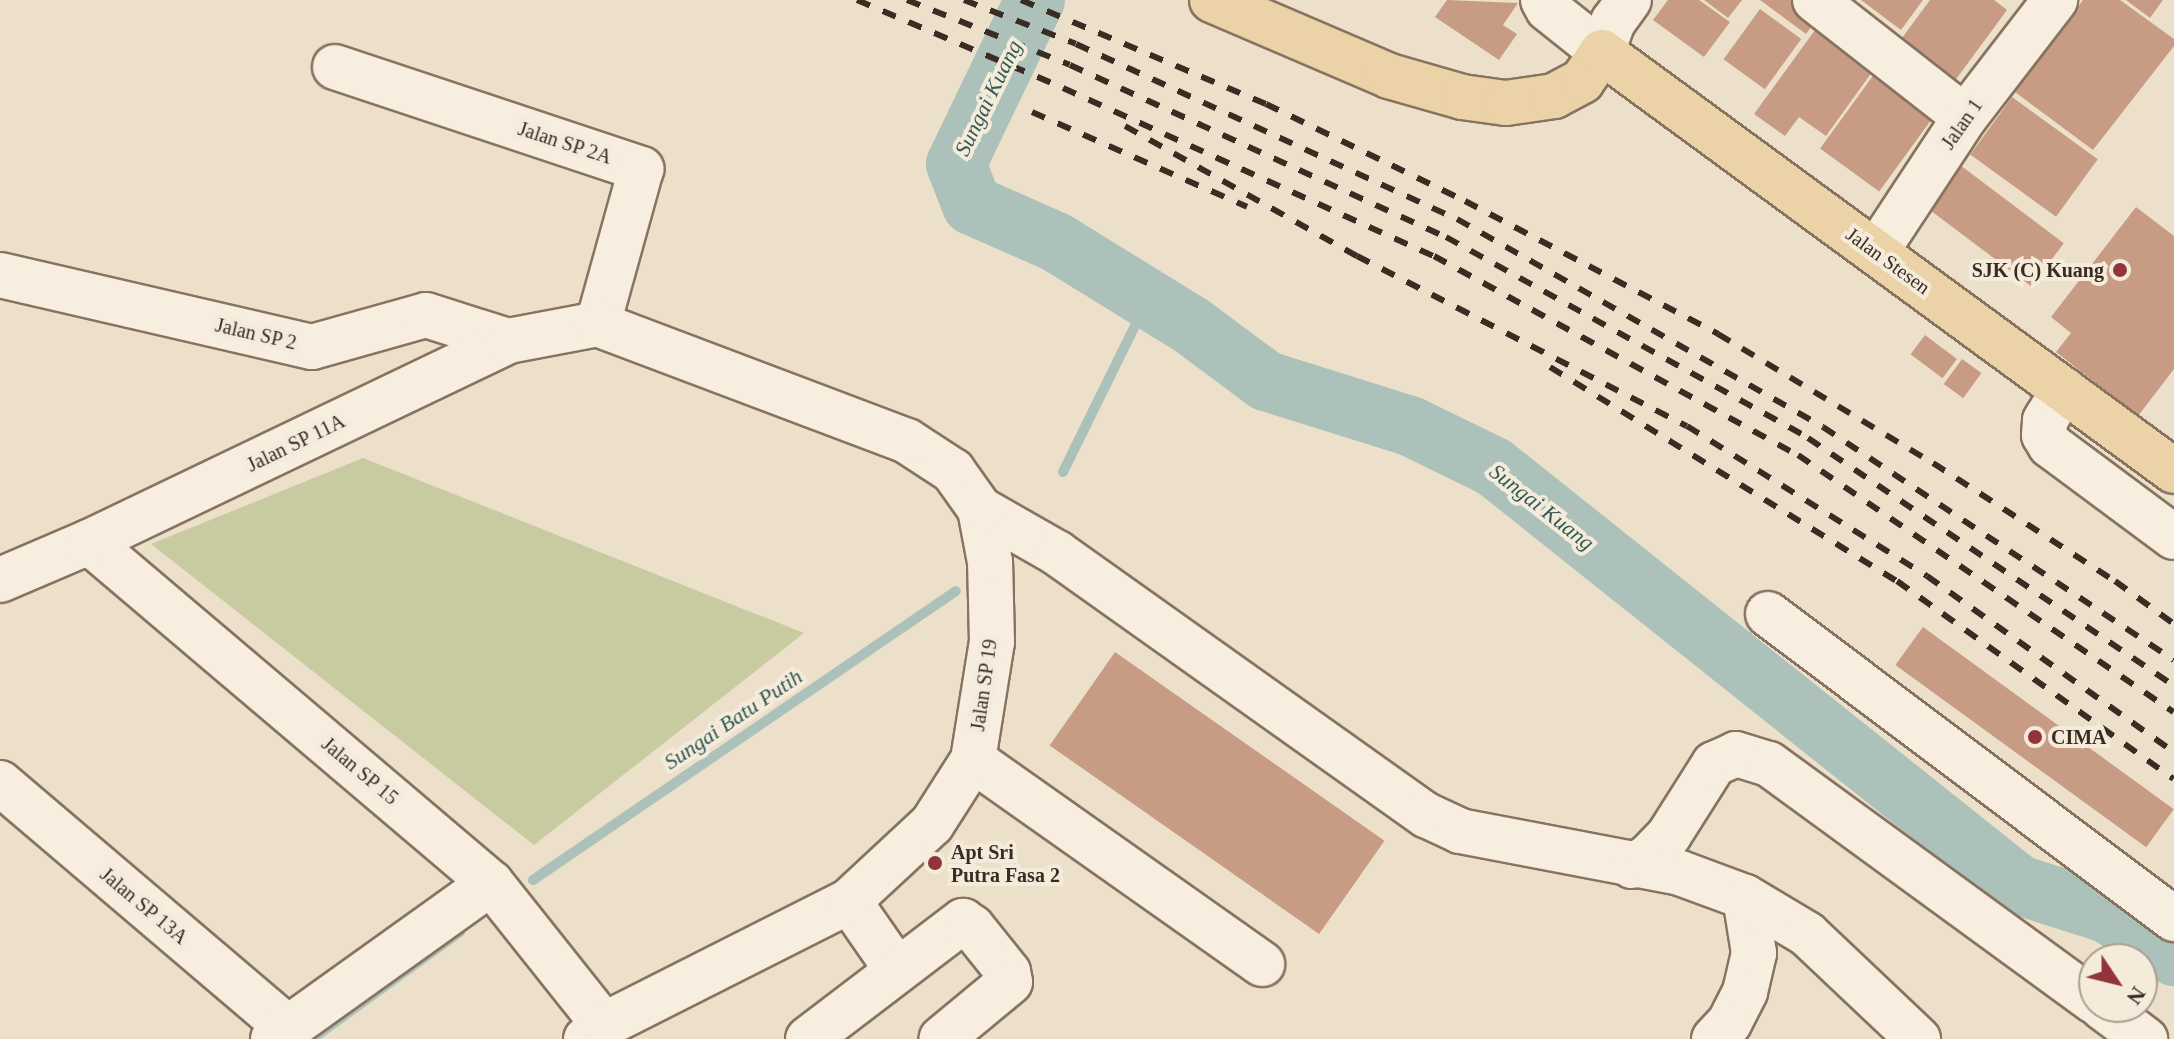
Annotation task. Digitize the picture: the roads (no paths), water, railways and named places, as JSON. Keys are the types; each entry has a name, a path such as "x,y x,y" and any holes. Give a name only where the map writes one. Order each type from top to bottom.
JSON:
{"main road":[{"path":"1212,0 1389,76 1462,97 1506,103 1554,96 1582,81 1602,52"},
{"name":"Jalan Stesen","path":"1602,52 2174,471"}],"street":[{"path":"1543,0 1548,9 1602,52 1613,22 1629,0"},
{"path":"1815,0 1965,117"},
{"name":"Jalan 1","path":"1876,252 1965,117 2055,0"},
{"name":"Jalan SP 2A","path":"335,67 641,169 598,324"},
{"name":"Jalan SP 2","path":"0,275 312,347 426,315 508,341"},
{"name":"Jalan SP 11A","path":"0,580 89,542 508,341 598,324"},
{"name":"Jalan SP 19","path":"595,1032 849,901 932,824 973,760 992,642 990,562 980,509 953,471 907,441 598,324"},
{"path":"2064,390 2045,421 2044,435 2050,445 2174,537"},
{"path":"980,509 1057,553 1426,815 1460,831 1680,873 1745,897 1807,934 1918,1039"},
{"name":"Jalan SP 15","path":"89,542 491,883 595,1032"},
{"path":"1768,614 2174,919"},
{"path":"1632,866 1648,857 1669,835 1714,764 1736,754 1769,764 2078,989"},
{"path":"973,760 1262,964"},
{"name":"Jalan SP 13A","path":"0,783 280,1034"},
{"path":"280,1034 491,883"},
{"path":"1714,1039 1729,1023 1745,992 1754,953 1745,897"},
{"path":"849,901 897,970"},
{"path":"808,1039 963,921 972,927 1008,972 1010,982 1004,991 941,1039"},
{"path":"2124,1023 2145,1039"}],"waterway":[{"name":"Sungai Kuang","path":"1035,0 956,164 972,205 1056,242 1192,326 1266,381 1410,426 1494,467 2019,885 2107,913 2174,956"},
{"name":"Sungai Batu Putih","path":"1063,472 1148,299"},
{"name":"Sungai Batu Putih","path":"533,880 956,591"},
{"name":"Sungai Batu Putih","path":"312,1039 460,932"}],"railway":[{"path":"857,0 1063,88 1434,256 1798,455 2174,712"},
{"path":"907,0 1070,65 1446,237 1808,438 2174,686"},
{"path":"964,0 1076,44 1457,219 1823,427 2174,660"},
{"path":"1021,0 1266,104 1465,201 1718,334 1933,463 2115,581 2174,624"},
{"path":"1032,112 1247,207"},
{"path":"1125,126 1357,256 1687,426 1927,576 2174,752"},
{"path":"1550,367 1897,581 2174,779"}],"place":[{"name":"SJK (C) Kuang","path":"2120,270"},
{"name":"CIMA","path":"2035,737"},
{"name":"Apt Sri Putra Fasa 2","path":"935,863"}]}
